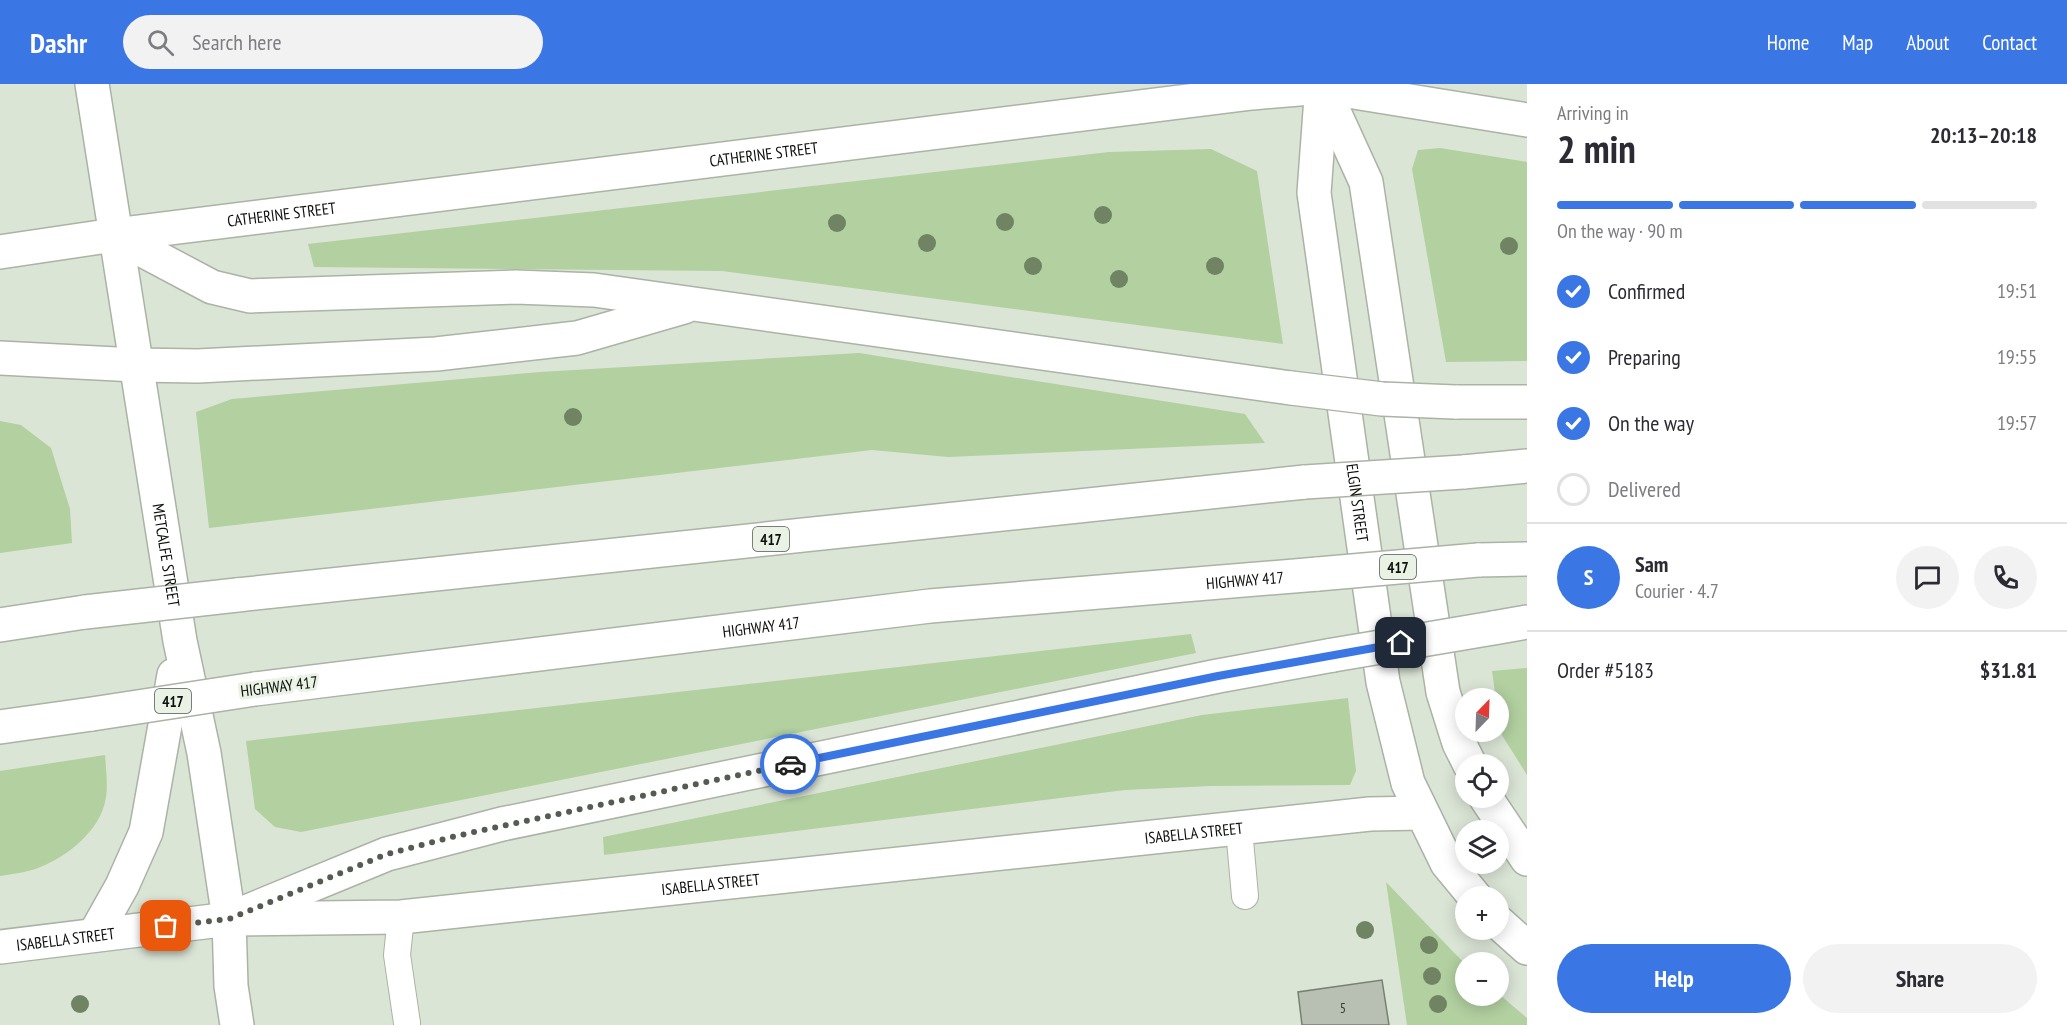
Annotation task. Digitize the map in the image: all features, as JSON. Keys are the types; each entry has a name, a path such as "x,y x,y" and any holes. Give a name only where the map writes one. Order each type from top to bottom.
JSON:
{"main road":[{"name":"METCALFE STREET","path":"92,84 114,235 180,641 204,753 229,919 231,986 237,1025"},
{"name":"CATHERINE STREET","path":"0,252 114,235 1323,85 1527,120"},
{"path":"1323,85 1366,182 1443,692 1465,754"},
{"name":"ELGIN STREET","path":"1323,85 1314,193 1383,682 1408,783 1447,863 1466,886"},
{"path":"114,235 212,287 250,296 516,287 594,290 1291,388 1383,399 1527,402"},
{"path":"0,358 198,366 436,354 577,338 692,305"},
{"name":"417","path":"0,625 85,612 1305,482 1527,466"},
{"name":"HIGHWAY 417","path":"0,727 255,689 930,606 1478,560 1527,559"},
{"path":"229,919 387,854 502,824 1218,676 1527,622"},
{"path":"95,934 122,886 147,832 180,641"},
{"path":"1493,808 1527,859"},
{"name":"ISABELLA STREET","path":"0,947 229,919 401,917 1370,814 1422,813"},
{"path":"1509,932 1527,948"}],"lane":[{"path":"1239,829 1245,896"},
{"path":"401,917 397,955 407,1023"}],"green space":[{"path":"1440,148 1527,162 1527,361 1446,362 1412,169 1418,150"},
{"path":"1211,149 1257,171 1283,344 722,271 314,267 308,244 1109,152"},
{"path":"859,353 1245,414 1265,443 948,457 872,450 209,528 196,412 232,399 540,372"},
{"path":"0,421 21,425 51,448 70,509 72,543 0,553"},
{"path":"1191,634 1196,653 301,832 275,827 255,809 246,741"},
{"path":"1527,668 1527,775 1506,742 1509,742 1509,688 1494,688 1492,671"},
{"path":"1348,698 1356,771 1350,785 1211,786 1125,790 604,855 603,837 1202,715"},
{"path":"105,755 106,800 100,817 85,837 65,854 43,866 0,876 0,771"},
{"path":"1386,882 1455,954 1455,1006 1509,1006 1509,1003 1527,1018 1527,1025 1407,1025"}],"building":[{"path":"1382,980 1389,1025 1302,1025 1298,992"}],"way so far":[{"path":"166,926 229,919 387,854 502,824 790,764"}],"route":[{"path":"790,764 1218,676 1401,643"}]}
